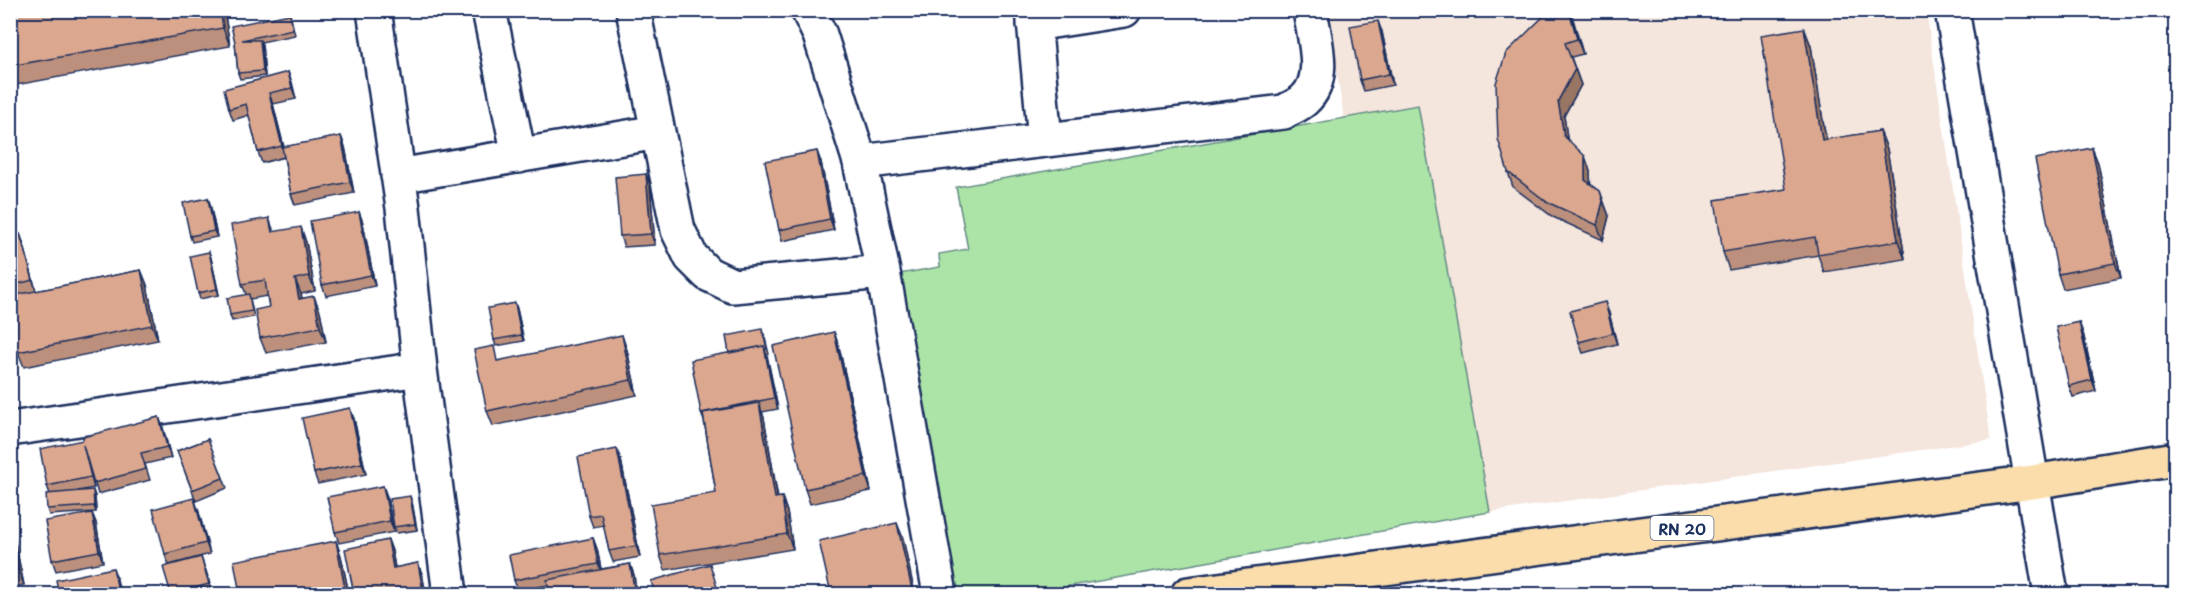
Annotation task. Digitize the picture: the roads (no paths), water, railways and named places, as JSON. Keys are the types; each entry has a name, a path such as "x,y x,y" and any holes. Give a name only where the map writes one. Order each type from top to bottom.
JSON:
{"highway":[{"name":"RN 20","path":"1202,593 2033,482 2175,459"}],"street":[{"path":"374,10 398,176 420,369 450,594"},
{"path":"489,10 519,156"},
{"path":"633,10 678,230 691,257 708,274 733,286 883,272"},
{"path":"808,10 820,35 860,162 883,272 940,594"},
{"path":"1045,140 1033,17 1124,10"},
{"path":"860,162 1284,112 1305,100 1317,80 1317,54 1310,10"},
{"path":"1952,10 2051,594"},
{"path":"398,176 658,132"},
{"path":"10,429 420,369"}]}
